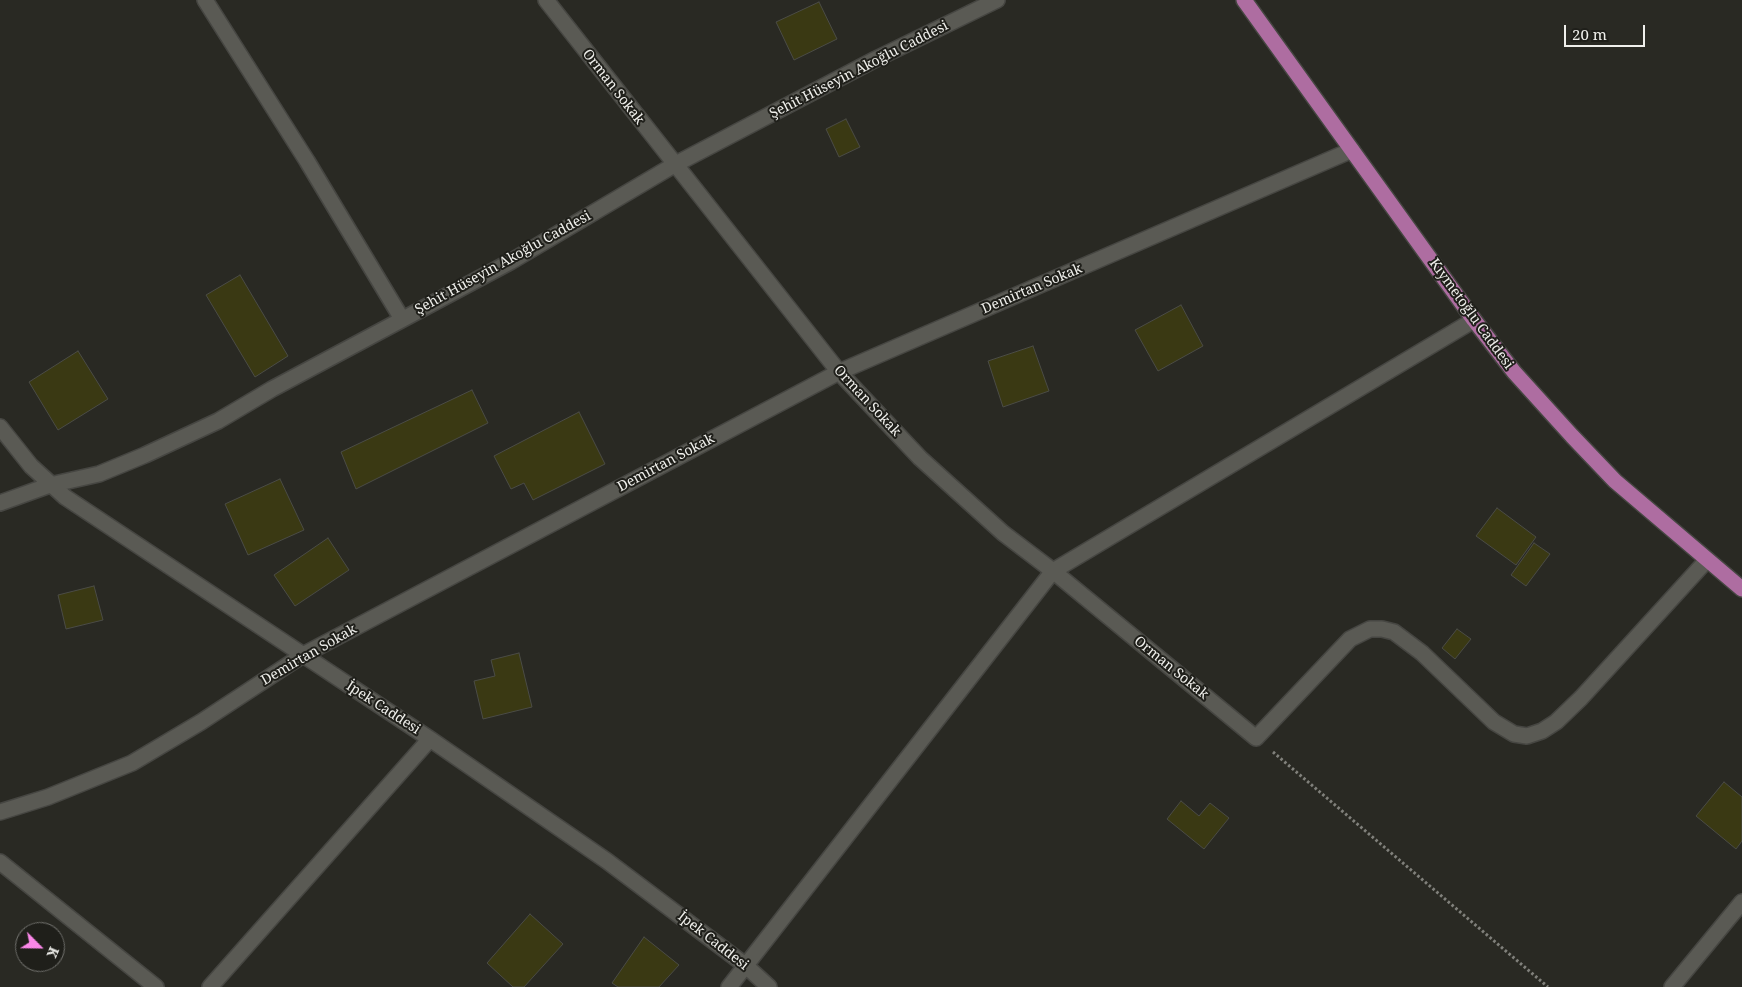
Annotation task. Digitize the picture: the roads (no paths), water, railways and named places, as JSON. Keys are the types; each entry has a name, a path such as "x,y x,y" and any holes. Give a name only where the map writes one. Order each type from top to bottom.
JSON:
{"main road":[{"name":"Kıymetoğlu Caddesi","path":"1244,0 1474,320 1514,372 1615,481 1742,589"}],"street":[{"path":"205,0 307,161 402,319"},
{"name":"Orman Sokak","path":"546,0 839,372 920,458 1003,533 1053,571 1256,738 1350,639 1370,630 1382,629 1394,632 1422,653 1494,722 1514,734 1527,736 1542,731 1556,722 1581,698 1707,560"},
{"name":"Şehit Hüseyin Akoğlu Caddesi","path":"0,503 50,485 99,474 210,425 272,389 510,262 674,164 867,64 997,0"},
{"name":"Demirtan Sokak","path":"0,812 48,797 132,763 201,722 303,655 839,372 1352,150"},
{"path":"729,987 1053,571 1474,320"},
{"name":"İpek Caddesi","path":"0,427 18,452 64,497 430,739 607,861 745,965 769,987"},
{"path":"210,987 430,739"},
{"path":"0,862 156,987"},
{"path":"1672,987 1742,902"}]}
